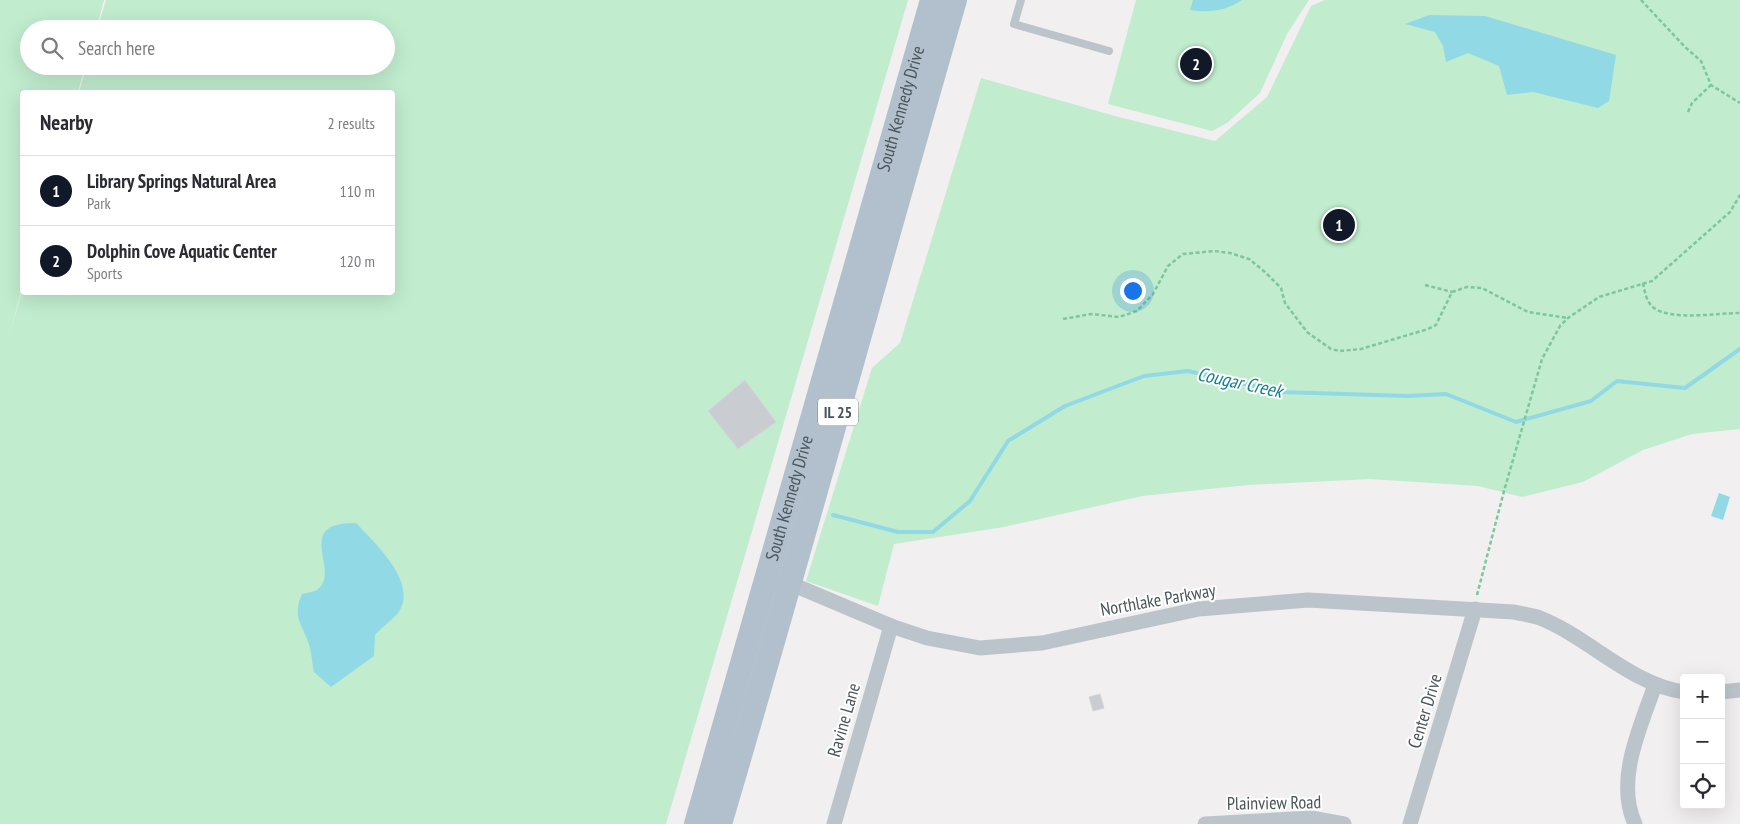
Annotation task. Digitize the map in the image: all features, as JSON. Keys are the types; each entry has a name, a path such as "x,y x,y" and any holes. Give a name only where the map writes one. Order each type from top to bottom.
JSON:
{"main road":[{"name":"South Kennedy Drive","path":"696,824 932,0"},
{"name":"South Kennedy Drive","path":"720,824 791,584 899,192 955,0"}],"street":[{"name":"Northlake Parkway","path":"768,575 890,626 960,646 1004,647 1042,643 1199,609 1308,600 1475,608 1514,612 1539,618 1565,630 1655,685 1680,691"},
{"name":"Center Drive","path":"1410,824 1475,608"},
{"name":"Ravine Lane","path":"834,824 890,626"},
{"path":"1635,824 1628,808 1630,763 1655,685"},
{"path":"1725,692 1740,690"},
{"name":"Plainview Road","path":"1205,824 1311,818 1344,824"}],"lane":[{"path":"1021,0 1014,24 1109,51"}],"path":[{"path":"1641,0 1684,47 1701,61 1711,85 1740,102"},
{"path":"1688,112 1692,103 1711,85"},
{"path":"1475,608 1477,592 1542,358 1560,326 1568,318 1599,297 1652,281 1730,212 1740,195"},
{"path":"1063,319 1091,314 1119,317 1137,310 1154,294 1168,266 1183,254 1214,251 1230,253 1249,259 1281,288 1285,303 1307,332 1331,349 1340,351 1362,349 1428,329 1436,324 1452,292"},
{"path":"1643,283 1646,298 1654,308 1669,314 1740,313"},
{"path":"1425,286 1452,292 1467,286 1482,288 1528,312 1568,318"}],"green space":[{"path":"0,0 104,0 98,20 20,20 20,75 83,75 79,90 20,90 20,295 8,340 21,295 395,295 395,90 80,90 84,75 395,75 395,20 100,20 106,0 908,0 666,824 0,824"},
{"path":"1136,0 1309,0 1287,34 1260,93 1227,123 1212,131 1108,104"},
{"path":"1325,0 1740,0 1740,429 1692,434 1643,450 1583,482 1522,497 1478,486 1370,479 1248,485 1142,496 1004,527 894,544 878,606 806,581 872,368 900,343 981,78 1115,116 1215,141 1267,97 1311,6"}],"water":[{"path":"1193,0 1242,0 1223,9 1204,11 1190,10"},
{"path":"1429,15 1485,16 1616,55 1609,101 1598,108 1533,92 1507,95 1499,66 1468,53 1446,62 1443,46 1435,32 1405,24"},
{"path":"1719,493 1730,497 1723,520 1711,516"},
{"path":"356,523 392,564 403,589 403,602 398,613 375,635 374,656 331,687 314,672 310,648 298,616 299,603 302,594 317,590 323,582 325,572 322,539 326,531 337,525"}],"building":[{"path":"745,380 776,422 738,449 708,411"},
{"path":"1100,694 1104,708 1093,711 1089,697"}],"waterway":[{"name":"Cougar Creek","path":"833,515 898,532 933,532 970,501 1008,441 1065,406 1144,376 1188,371 1281,392 1408,396 1446,394 1516,422 1591,401 1617,381 1685,388 1740,349"}],"place":[{"name":"Dolphin Cove Aquatic Center","path":"1196,64"},
{"name":"Library Springs Natural Area","path":"1339,225"}]}
